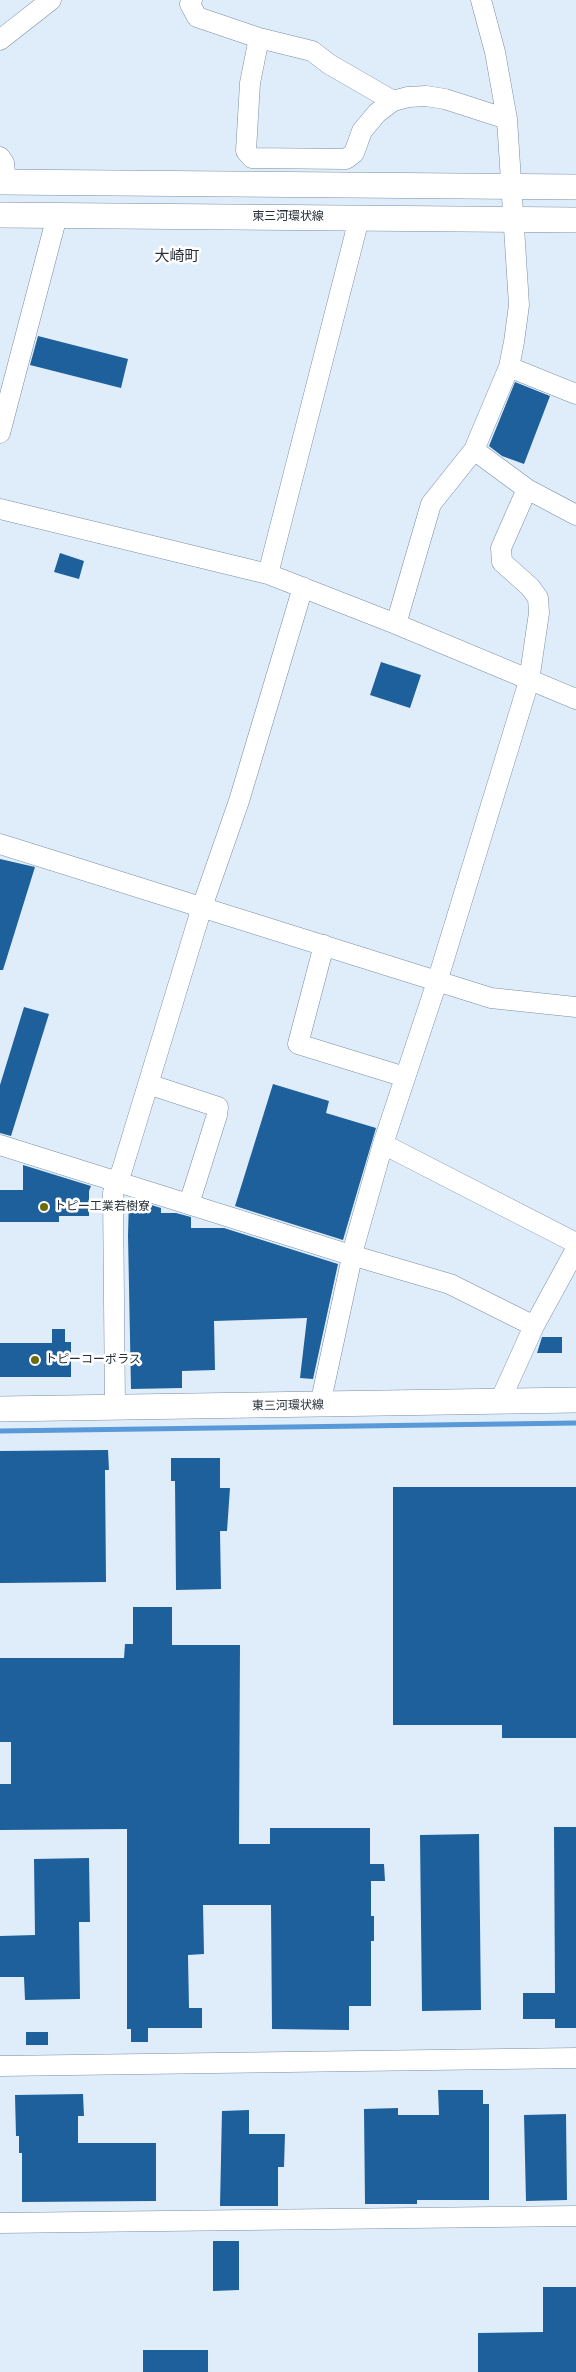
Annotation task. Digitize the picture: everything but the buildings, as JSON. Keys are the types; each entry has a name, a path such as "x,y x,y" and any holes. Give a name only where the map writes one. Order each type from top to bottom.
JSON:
{"main road":[{"path":"3,182 576,188"},
{"name":"東三河環状線","path":"0,215 576,220"},
{"name":"東三河環状線","path":"0,1409 576,1400"}],"street":[{"path":"0,40 51,0"},
{"path":"192,0 190,4 197,17 259,38 312,51 329,64 393,101"},
{"path":"396,624 431,504 474,450 509,367 519,305 507,119 495,52 481,0"},
{"path":"259,38 250,93 246,152 252,158 346,159 354,153 362,131 372,119 393,101 426,96 445,99 507,119"},
{"path":"0,157 4,163 3,182"},
{"path":"0,433 57,216"},
{"path":"268,574 359,219"},
{"path":"509,367 576,394"},
{"path":"474,450 527,489 576,515"},
{"path":"320,1405 352,1255 383,1144 437,982 529,681 539,613 538,598 530,587 502,562 501,548 527,489"},
{"path":"0,510 268,574 396,624 576,699"},
{"path":"115,1408 113,1194 202,907 239,800 303,587"},
{"path":"0,844 491,998 576,1007"},
{"path":"324,945 298,1044 405,1077"},
{"path":"148,1084 218,1107 218,1115 188,1204"},
{"path":"383,1144 576,1243"},
{"path":"0,1145 450,1284 534,1326"},
{"path":"500,1401 534,1326 576,1249"},
{"path":"0,2066 576,2058"},
{"path":"0,2223 576,2216"}],"waterway":[{"path":"0,1431 576,1423"}],"place":[{"name":"トピー工業若樹寮","path":"44,1207"},
{"name":"トピーコーポラス","path":"35,1360"}],"district":[{"name":"大崎町","path":"177,257"}]}
